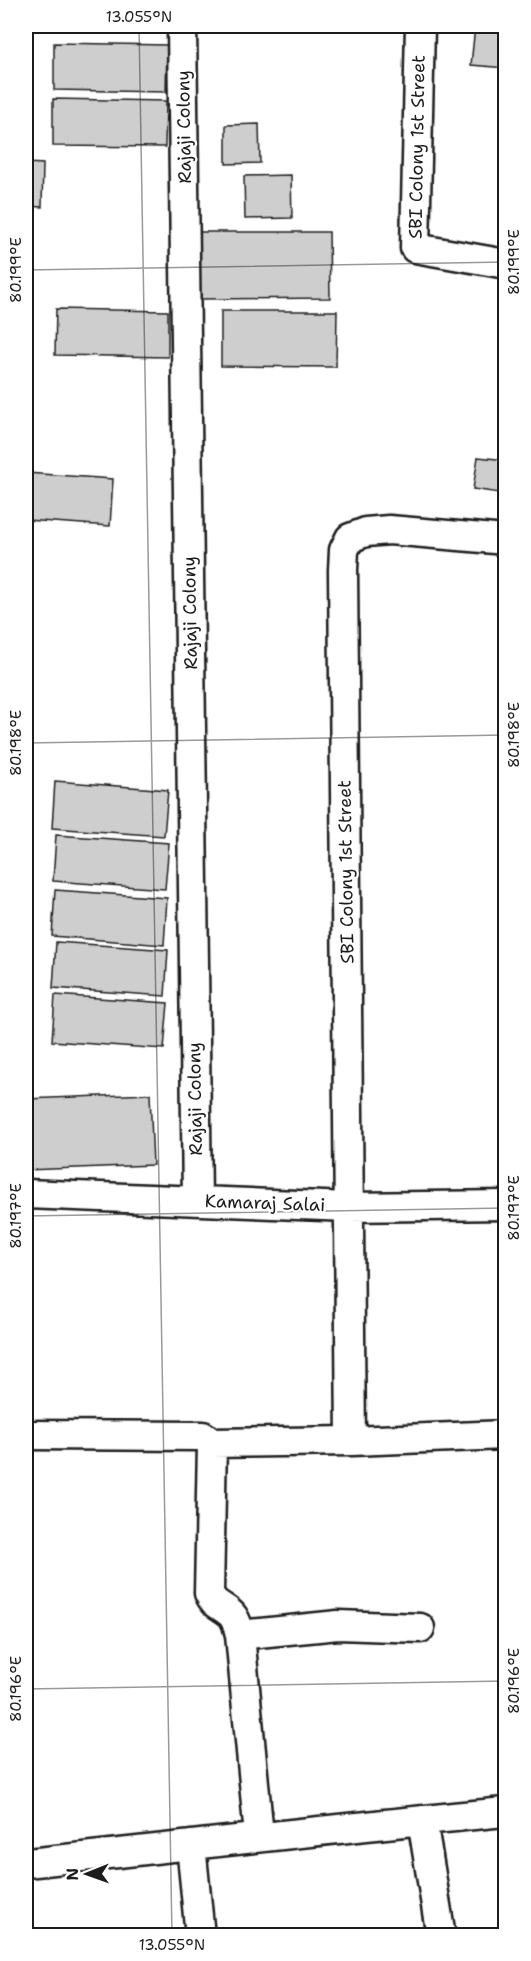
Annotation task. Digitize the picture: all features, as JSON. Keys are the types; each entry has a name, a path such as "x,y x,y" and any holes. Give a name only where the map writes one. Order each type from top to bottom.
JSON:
{"street":[{"name":"Rajaji Colony","path":"183,26 197,1200"},
{"name":"SBI Colony 1st Street","path":"420,26 415,248 506,264"},
{"name":"SBI Colony 1st Street","path":"351,1441 344,550 350,538 366,532 389,530 506,540"},
{"name":"Kamaraj Salai","path":"26,1194 349,1207 506,1204"},
{"path":"26,1435 203,1436 212,1443 506,1435"},
{"path":"212,1443 209,1593 212,1600 230,1612 236,1620 240,1635 260,1836"},
{"path":"240,1635 338,1625 420,1628"},
{"path":"26,1863 260,1836 506,1812"},
{"path":"422,1820 441,1935"},
{"path":"191,1845 200,1935"}],"building":[{"path":"475,26 506,26 506,68 471,65"},
{"path":"54,43 167,45 166,92 54,90"},
{"path":"53,99 166,101 165,147 53,146"},
{"path":"259,124 260,163 226,164 226,125"},
{"path":"26,163 43,164 42,207 26,206"},
{"path":"291,175 292,218 245,219 244,176"},
{"path":"199,232 329,232 330,298 199,299"},
{"path":"56,309 168,311 168,357 55,355"},
{"path":"221,311 337,311 336,367 221,366"},
{"path":"478,457 506,460 506,494 473,489"},
{"path":"26,473 113,479 110,526 26,520"},
{"path":"55,781 168,790 164,836 52,828"},
{"path":"56,835 169,843 165,889 53,881"},
{"path":"55,890 167,898 164,945 52,936"},
{"path":"56,942 168,950 165,996 53,988"},
{"path":"55,995 168,1003 164,1049 52,1041"},
{"path":"150,1094 153,1165 26,1170 26,1099"}]}
